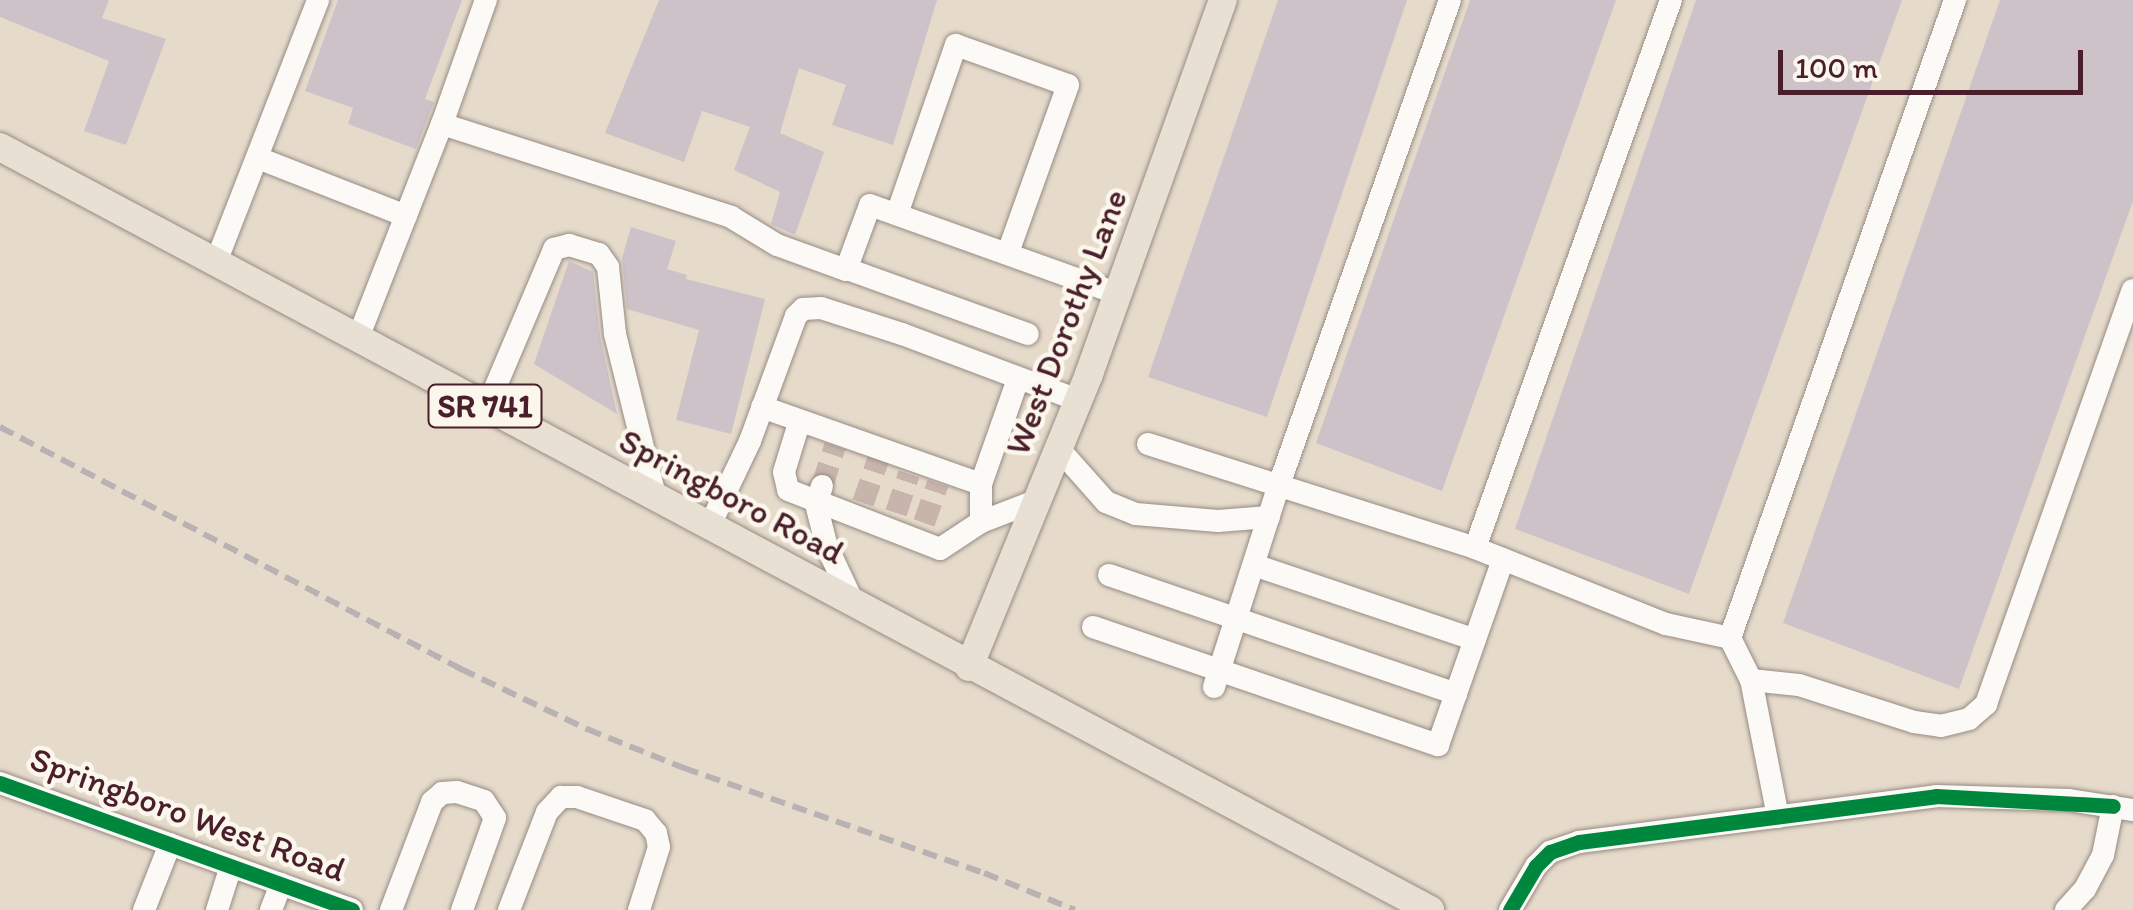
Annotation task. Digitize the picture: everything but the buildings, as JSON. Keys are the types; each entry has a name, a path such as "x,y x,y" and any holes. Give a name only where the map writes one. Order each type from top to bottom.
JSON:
{"main road":[{"name":"West Dorothy Lane","path":"968,667 1060,449 1222,0"},
{"name":"Springboro Road","path":"0,147 968,667 1430,910"}],"street":[{"path":"216,262 318,0"},
{"path":"358,338 486,0"},
{"path":"1218,678 1279,486 1450,0"},
{"path":"1475,548 1671,0"},
{"path":"1778,818 1752,680 1730,638 1954,0"},
{"path":"897,214 956,45 1068,85 1008,253"},
{"path":"442,124 732,218 778,246 1028,334"},
{"path":"258,158 406,216"},
{"path":"847,268 870,205 1118,294"},
{"path":"487,407 554,248 569,245 599,254 608,266 615,334 655,496"},
{"path":"1752,680 1799,685 1942,726 1970,719 1986,704 2133,290"},
{"path":"710,525 762,408 796,316 803,308 820,308 902,334 1078,400"},
{"path":"981,522 981,484 1018,379"},
{"path":"762,408 837,441 911,467 981,484"},
{"path":"800,423 784,472 788,490 819,495 894,522 946,547 981,522 1038,500"},
{"path":"1148,444 1475,548 1666,624 1730,638"},
{"path":"1060,449 1106,502 1136,514 1218,521 1269,517"},
{"path":"819,495 827,547 852,602"},
{"path":"1093,628 1218,678 1438,745 1503,559"},
{"path":"1254,564 1475,640"},
{"path":"1109,575 1456,694"},
{"name":"Springboro West Road","path":"0,783 352,910"},
{"path":"392,910 432,802 442,793 457,792 484,801 495,818 462,910"},
{"path":"510,910 547,812 560,797 578,796 645,820 656,833 659,847 638,910"},
{"path":"1510,910 1536,866 1564,845 1936,796 2123,808 2086,889 2066,910"},
{"path":"144,910 170,844"},
{"path":"218,910 231,866"},
{"path":"270,910 281,884"}],"tunnel":[{"path":"822,486 835,446"},
{"path":"863,503 878,460"},
{"path":"896,513 909,474"},
{"path":"924,523 938,483"}],"railway":[{"path":"0,427 461,669 587,729 684,768 984,873 1075,910"}],"cycle path":[{"path":"0,783 352,910"},
{"path":"1510,910 1536,866 1550,852 1579,842 1936,796 2113,806"}]}
